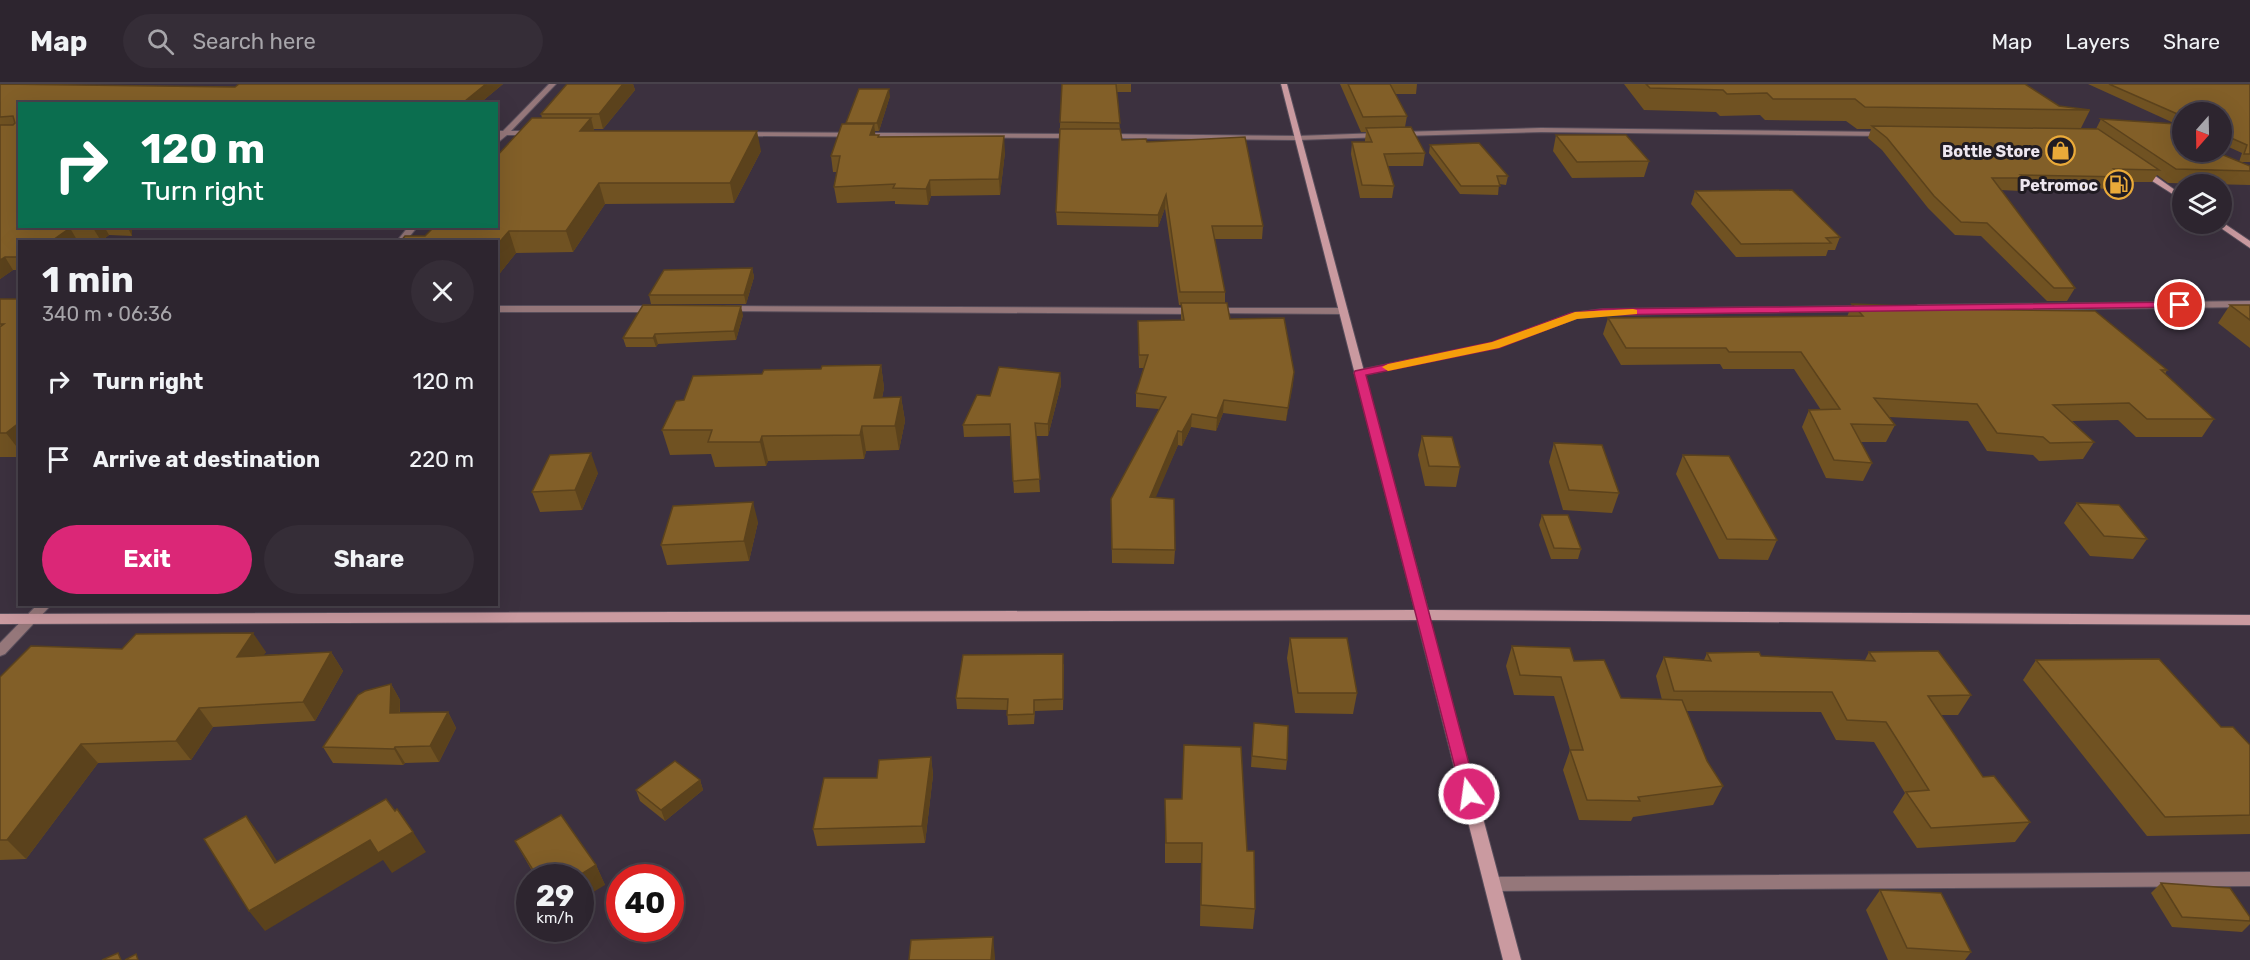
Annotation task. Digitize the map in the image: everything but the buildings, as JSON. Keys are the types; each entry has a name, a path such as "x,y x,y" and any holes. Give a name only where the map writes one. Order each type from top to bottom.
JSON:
{"street":[{"path":"498,140 553,84"},
{"path":"1284,84 1512,960"},
{"path":"1097,136 1298,138 1541,130 1888,134"},
{"path":"498,133 541,133"},
{"path":"730,134 1085,136"},
{"path":"2130,162 2172,191"},
{"path":"402,240 412,228"},
{"path":"2232,232 2250,244"},
{"path":"1903,309 2250,304"},
{"path":"498,309 663,309"},
{"path":"711,309 1343,311"},
{"path":"1359,373 1495,345 1575,315 1603,312 1879,309"},
{"path":"0,651 44,606"},
{"path":"0,619 1422,615 2250,620"},
{"path":"1492,884 2250,879"}],"slow traffic":[{"path":"1388,367 1495,345 1575,315 1633,312"}],"place":[{"name":"Bottle Store","path":"2061,151"},
{"name":"Petromoc","path":"2119,185"}],"route":[{"path":"1469,794 1359,373 1495,345 1575,315 1603,312 2180,305"}]}
